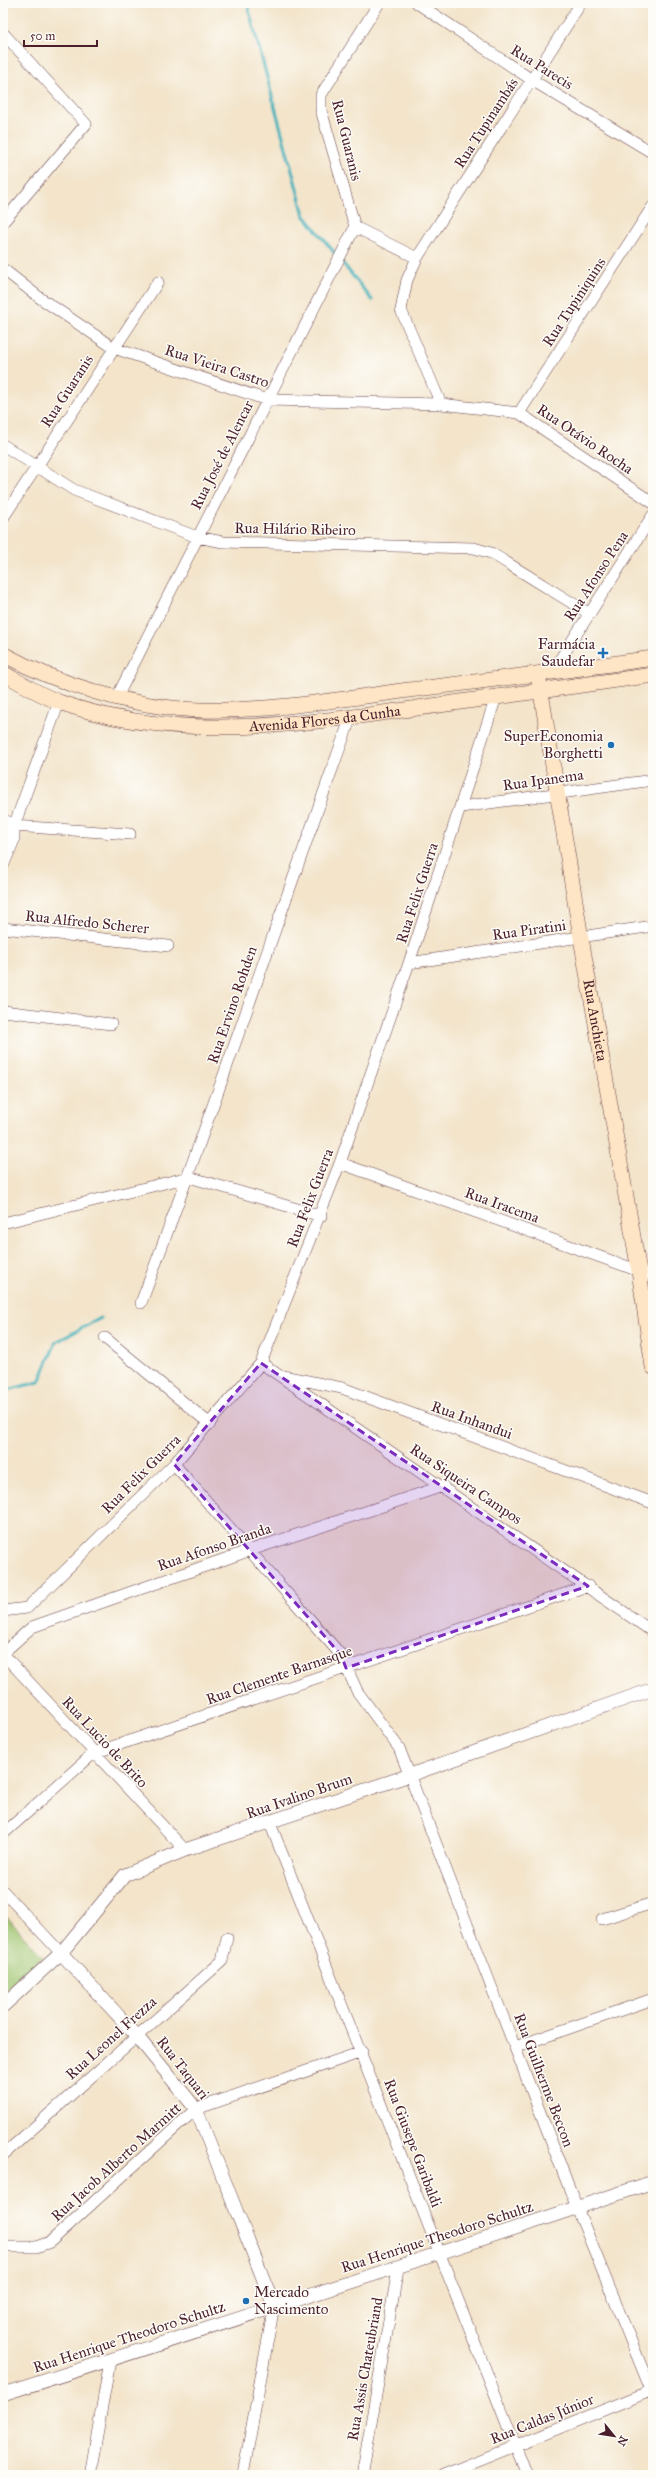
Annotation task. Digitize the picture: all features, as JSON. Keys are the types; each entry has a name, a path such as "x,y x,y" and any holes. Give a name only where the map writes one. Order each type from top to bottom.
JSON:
{"main road":[{"name":"Avenida Flores da Cunha","path":"3,654 25,666 100,693 176,708 229,709 354,697 653,658"},
{"name":"Avenida Flores da Cunha","path":"3,673 59,702 142,721 202,728 255,726 351,717 653,675"},
{"name":"Rua Anchieta","path":"545,673 540,691 580,938 646,1273 653,1367"},
{"path":"59,702 66,692 100,693"},
{"path":"89,710 112,710 117,697"}],"street":[{"name":"Rua Guaranis","path":"355,227 321,110 321,95 379,3"},
{"name":"Rua Parecis","path":"417,3 532,80 653,153"},
{"name":"Rua Tupinambás","path":"441,404 401,310 407,280 417,258 581,3"},
{"path":"3,33 86,124 3,222"},
{"name":"Rua Tupiniquins","path":"519,413 653,206"},
{"path":"355,227 417,258"},
{"name":"Rua José de Alencar","path":"117,697 355,227"},
{"name":"Rua Vieira Castro","path":"3,269 40,298 114,348 267,400 441,404 519,413"},
{"name":"Rua Guaranis","path":"3,518 35,467 158,282"},
{"name":"Rua Otávio Rocha","path":"519,413 653,503"},
{"name":"Rua Hilário Ribeiro","path":"3,445 35,467 74,490 197,537 223,542 474,548 492,553 590,614"},
{"name":"Rua Afonso Pena","path":"545,673 590,614 653,515"},
{"name":"Rua Felix Guerra","path":"3,1611 27,1608 174,1464 261,1363 340,1163 409,963 496,697"},
{"path":"3,866 14,840 14,826 59,702"},
{"name":"Rua Ervino Rohden","path":"141,1303 189,1177 283,904 351,717"},
{"name":"Rua Ipanema","path":"461,806 653,780"},
{"path":"3,819 14,826 130,834"},
{"path":"3,839 14,826"},
{"name":"Rua Piratini","path":"409,963 653,926"},
{"name":"Rua Alfredo Scherer","path":"3,928 168,946"},
{"path":"3,1011 111,1024"},
{"name":"Rua Iracema","path":"340,1163 646,1273"},
{"path":"3,1224 189,1177 320,1216"},
{"path":"105,1338 210,1424"},
{"name":"Rua Siqueira Campos","path":"261,1363 443,1486 653,1632"},
{"name":"Rua Inhandui","path":"278,1375 342,1388 653,1503"},
{"name":"Rua Guilherme Beccon","path":"174,1464 248,1551 341,1655 357,1691 398,1748 410,1775 577,2208 652,2392"},
{"name":"Rua Afonso Branda","path":"3,1653 32,1627 248,1551 443,1486"},
{"name":"Rua Clemente Barnasque","path":"3,1834 94,1753 588,1586"},
{"name":"Rua Lucio de Brito","path":"3,1653 185,1850"},
{"name":"Rua Ivalino Brum","path":"3,2006 62,1952 125,1875 185,1850 270,1823 410,1775 653,1689"},
{"name":"Rua Giusepe Garibaldi","path":"270,1823 362,2052 439,2254 527,2475"},
{"name":"Rua Taquari","path":"3,1891 62,1952 136,2035 196,2109 274,2306"},
{"path":"602,1919 653,1903"},
{"name":"Rua Leonel Frezza","path":"3,2155 136,2035 222,1961 227,1938"},
{"path":"515,2047 653,1999"},
{"name":"Rua Jacob Alberto Marmitt","path":"3,2247 36,2247 50,2242 196,2109 362,2052"},
{"name":"Rua Henrique Theodoro Schultz","path":"3,2394 110,2361 274,2306 398,2268 653,2182"},
{"name":"Rua Assis Chateubriand","path":"362,2475 398,2268"},
{"path":"243,2475 274,2306"},
{"path":"90,2475 110,2361"},
{"name":"Rua Caldas Júnior","path":"443,2475 652,2392"}],"highlighted area":[{"path":"261,1363 588,1586 346,1668 341,1655 174,1464"}],"green space":[{"path":"3,1913 43,1957 3,1993"}],"waterway":[{"path":"247,3 304,215 337,256"},
{"path":"341,261 372,300"},
{"path":"3,1391 39,1382 56,1342 101,1318"}],"place":[{"name":"Farmácia Saudefar","path":"603,653"},
{"name":"SuperEconomia Borghetti","path":"611,745"},
{"name":"Mercado Nascimento","path":"246,2301"}]}
